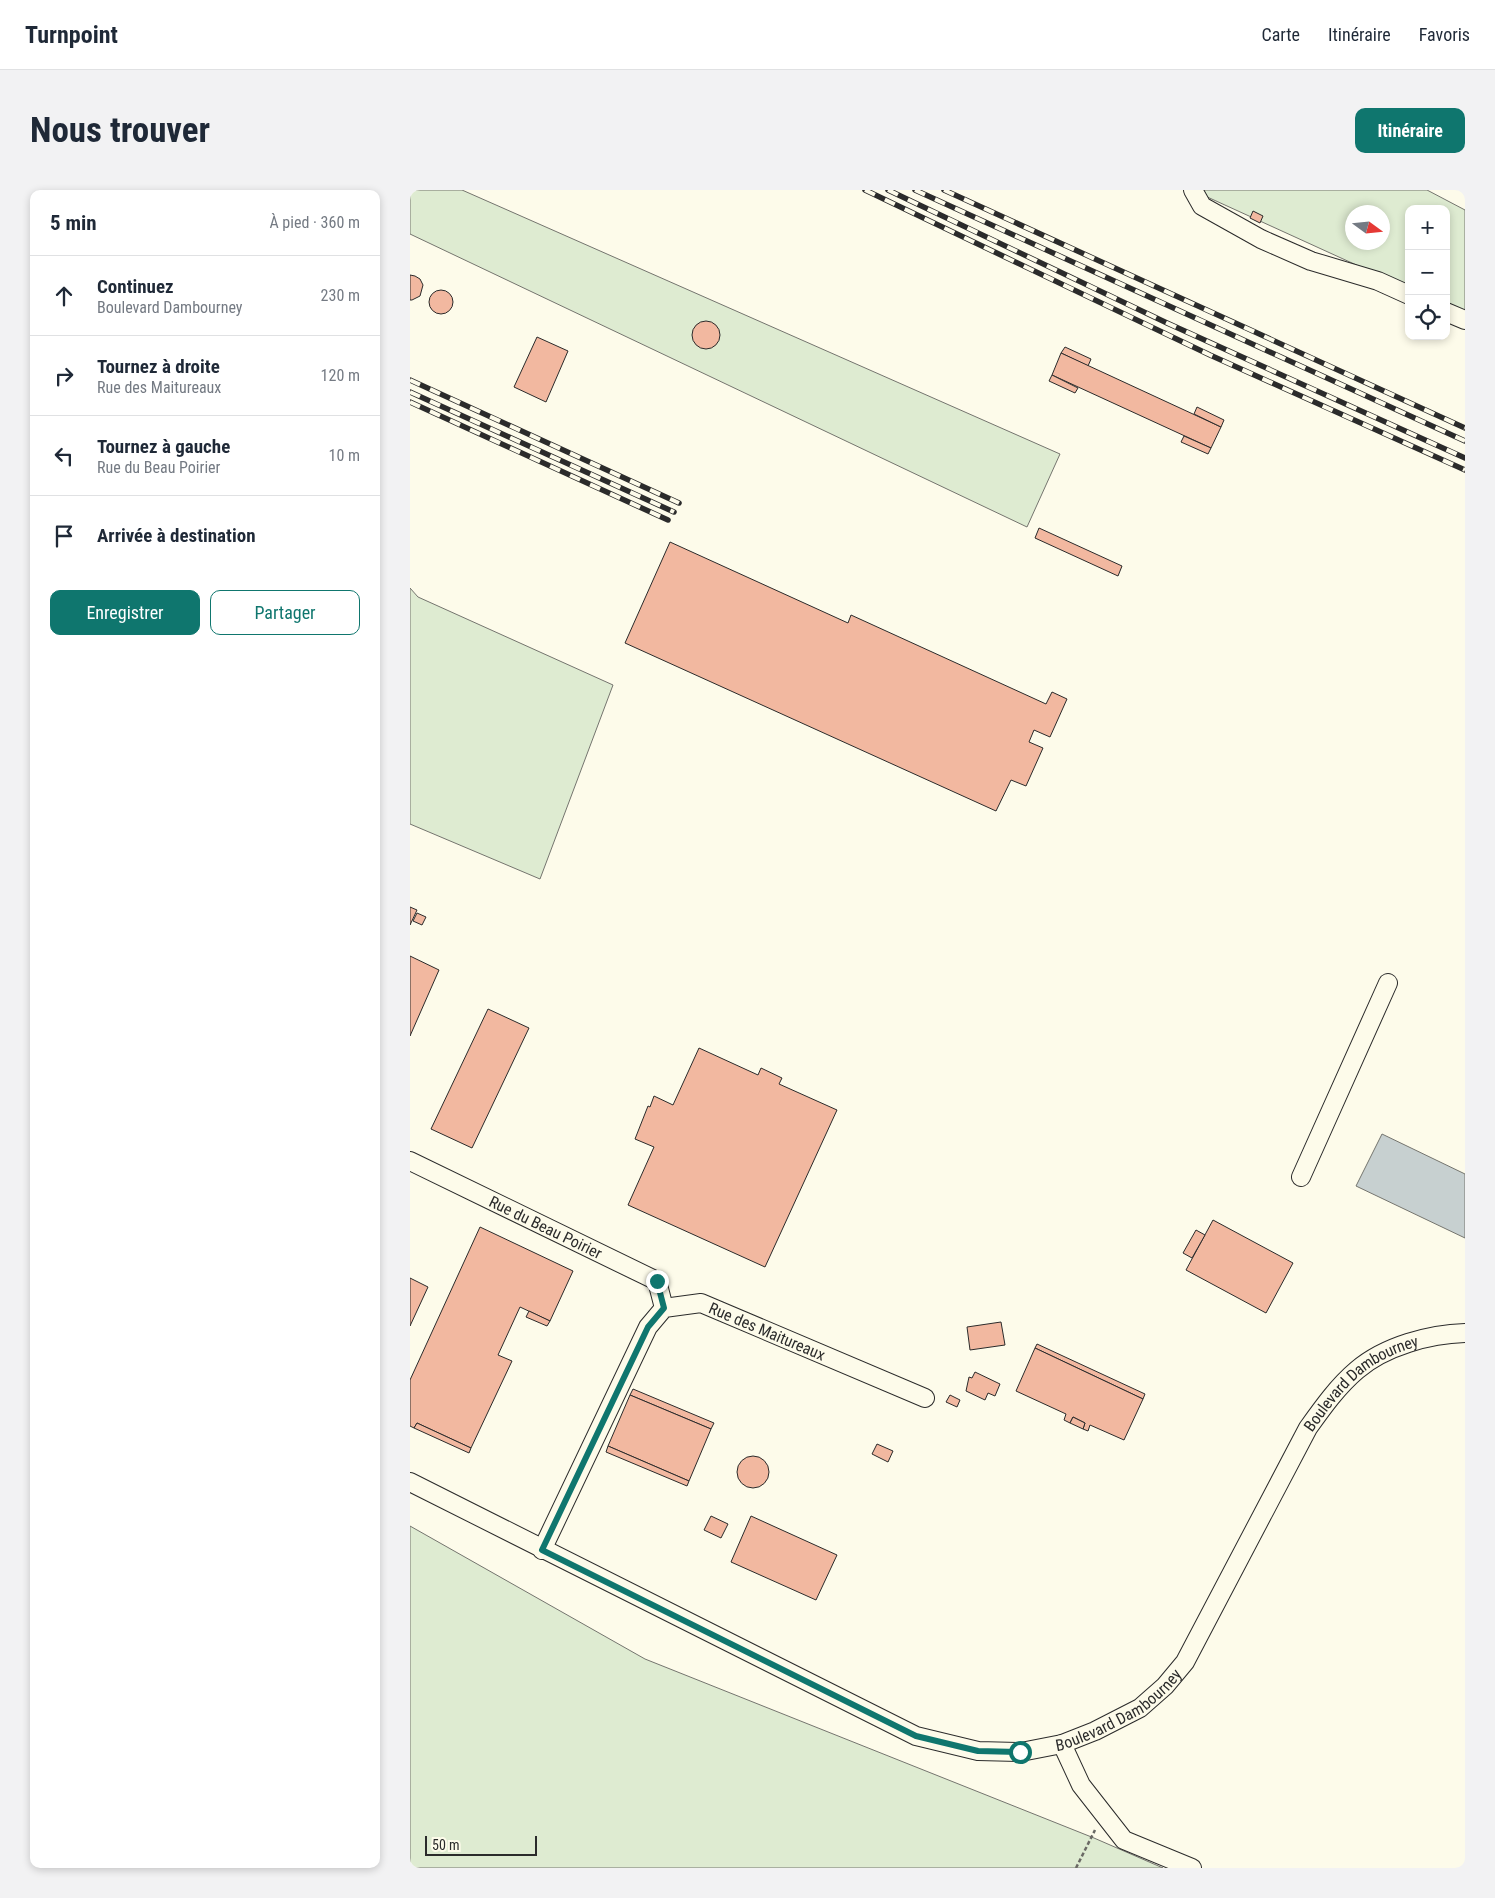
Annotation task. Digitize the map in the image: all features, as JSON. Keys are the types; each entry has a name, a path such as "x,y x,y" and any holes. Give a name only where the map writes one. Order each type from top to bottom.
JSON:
{"street":[{"path":"1193,190 1202,206 1261,239 1311,261 1378,281 1405,293"},
{"path":"1450,314 1465,320"},
{"path":"1301,1177 1388,982"},
{"name":"Rue du Beau Poirier","path":"410,1161 657,1281 664,1308"},
{"name":"Rue des Maitureaux","path":"664,1308 701,1303 925,1398"},
{"path":"542,1550 648,1327 664,1308"},
{"name":"Boulevard Dambourney","path":"410,1482 542,1550 916,1736 978,1751 1020,1752 1062,1744 1095,1731 1140,1708 1165,1686 1185,1662 1308,1428 1330,1397 1358,1369 1383,1354 1418,1339 1465,1333"},
{"path":"1062,1744 1082,1785 1124,1840 1192,1868"}],"path":[{"path":"1076,1868 1103,1813"}],"green space":[{"path":"410,190 462,190 1060,454 1027,527 410,234"},
{"path":"1192,190 1427,190 1465,210 1465,313 1450,307 1450,205 1405,205 1405,287"},
{"path":"410,588 418,597 613,685 540,879 410,824"},
{"path":"410,1526 645,1659 1094,1838 1163,1868 410,1868"}],"shaded area":[{"path":"1382,1134 1465,1174 1465,1238 1356,1186"}],"building":[{"path":"1253,211 1263,216 1260,223 1250,218"},
{"path":"410,275 420,279 423,285 420,296 412,300 410,300"},
{"path":"441,290 450,293 453,302 450,311 441,314 432,311 429,302 432,293"},
{"path":"706,321 716,325 720,335 716,345 706,349 696,345 692,335 696,325"},
{"path":"537,337 568,351 546,402 514,387"},
{"path":"1065,347 1091,359 1088,366 1061,353"},
{"path":"1061,353 1221,427 1211,448 1052,375"},
{"path":"1052,375 1078,388 1075,393 1049,381"},
{"path":"1197,407 1224,420 1221,427 1194,414"},
{"path":"1184,436 1211,448 1208,454 1181,442"},
{"path":"1039,528 1122,566 1118,576 1035,538"},
{"path":"670,542 848,623 851,615 1046,704 1052,692 1067,699 1050,737 1034,730 1029,742 1043,748 1026,786 1011,780 996,811 625,643"},
{"path":"410,907 417,910 410,925"},
{"path":"417,913 426,917 422,925 413,921"},
{"path":"410,956 439,970 410,1036"},
{"path":"488,1009 529,1028 472,1148 431,1129"},
{"path":"699,1048 758,1075 761,1068 782,1078 779,1084 837,1110 765,1267 628,1205 654,1147 635,1139 648,1106 650,1107 654,1096 673,1105"},
{"path":"1213,1220 1293,1263 1266,1313 1186,1270"},
{"path":"480,1227 573,1271 550,1321 520,1307 498,1355 512,1361 471,1448 417,1423 414,1428 410,1426 410,1380"},
{"path":"1196,1230 1205,1235 1192,1258 1183,1253"},
{"path":"410,1278 428,1287 410,1326"},
{"path":"529,1311 550,1321 547,1326 526,1317"},
{"path":"1001,1322 1005,1345 970,1350 967,1327"},
{"path":"1037,1344 1145,1394 1143,1399 1035,1348"},
{"path":"1035,1348 1143,1399 1124,1440 1090,1425 1088,1431 1083,1429 1085,1423 1073,1417 1070,1423 1064,1420 1066,1414 1016,1391"},
{"path":"975,1372 1000,1384 995,1396 988,1393 985,1400 966,1391 969,1377 972,1378"},
{"path":"633,1389 714,1423 711,1429 630,1395"},
{"path":"630,1395 711,1429 689,1481 608,1446"},
{"path":"950,1395 960,1400 957,1407 946,1402"},
{"path":"1073,1417 1085,1423 1083,1429 1070,1423"},
{"path":"417,1423 471,1448 469,1453 414,1428"},
{"path":"877,1444 893,1451 888,1462 872,1454"},
{"path":"608,1446 689,1481 687,1486 606,1452"},
{"path":"753,1456 765,1460 769,1472 765,1484 753,1488 741,1484 737,1472 741,1460"},
{"path":"711,1516 728,1524 721,1538 704,1530"},
{"path":"751,1516 837,1555 816,1600 731,1562"}],"railway":[{"path":"865,190 1210,355 1465,470"},
{"path":"888,190 1167,323 1465,458"},
{"path":"915,190 1465,441"},
{"path":"944,190 1465,428"},
{"path":"410,380 679,503"},
{"path":"410,392 674,512"},
{"path":"410,402 668,520"}],"route":[{"path":"657,1281 664,1308 648,1327 542,1550 916,1736 978,1751 1020,1752"}]}
